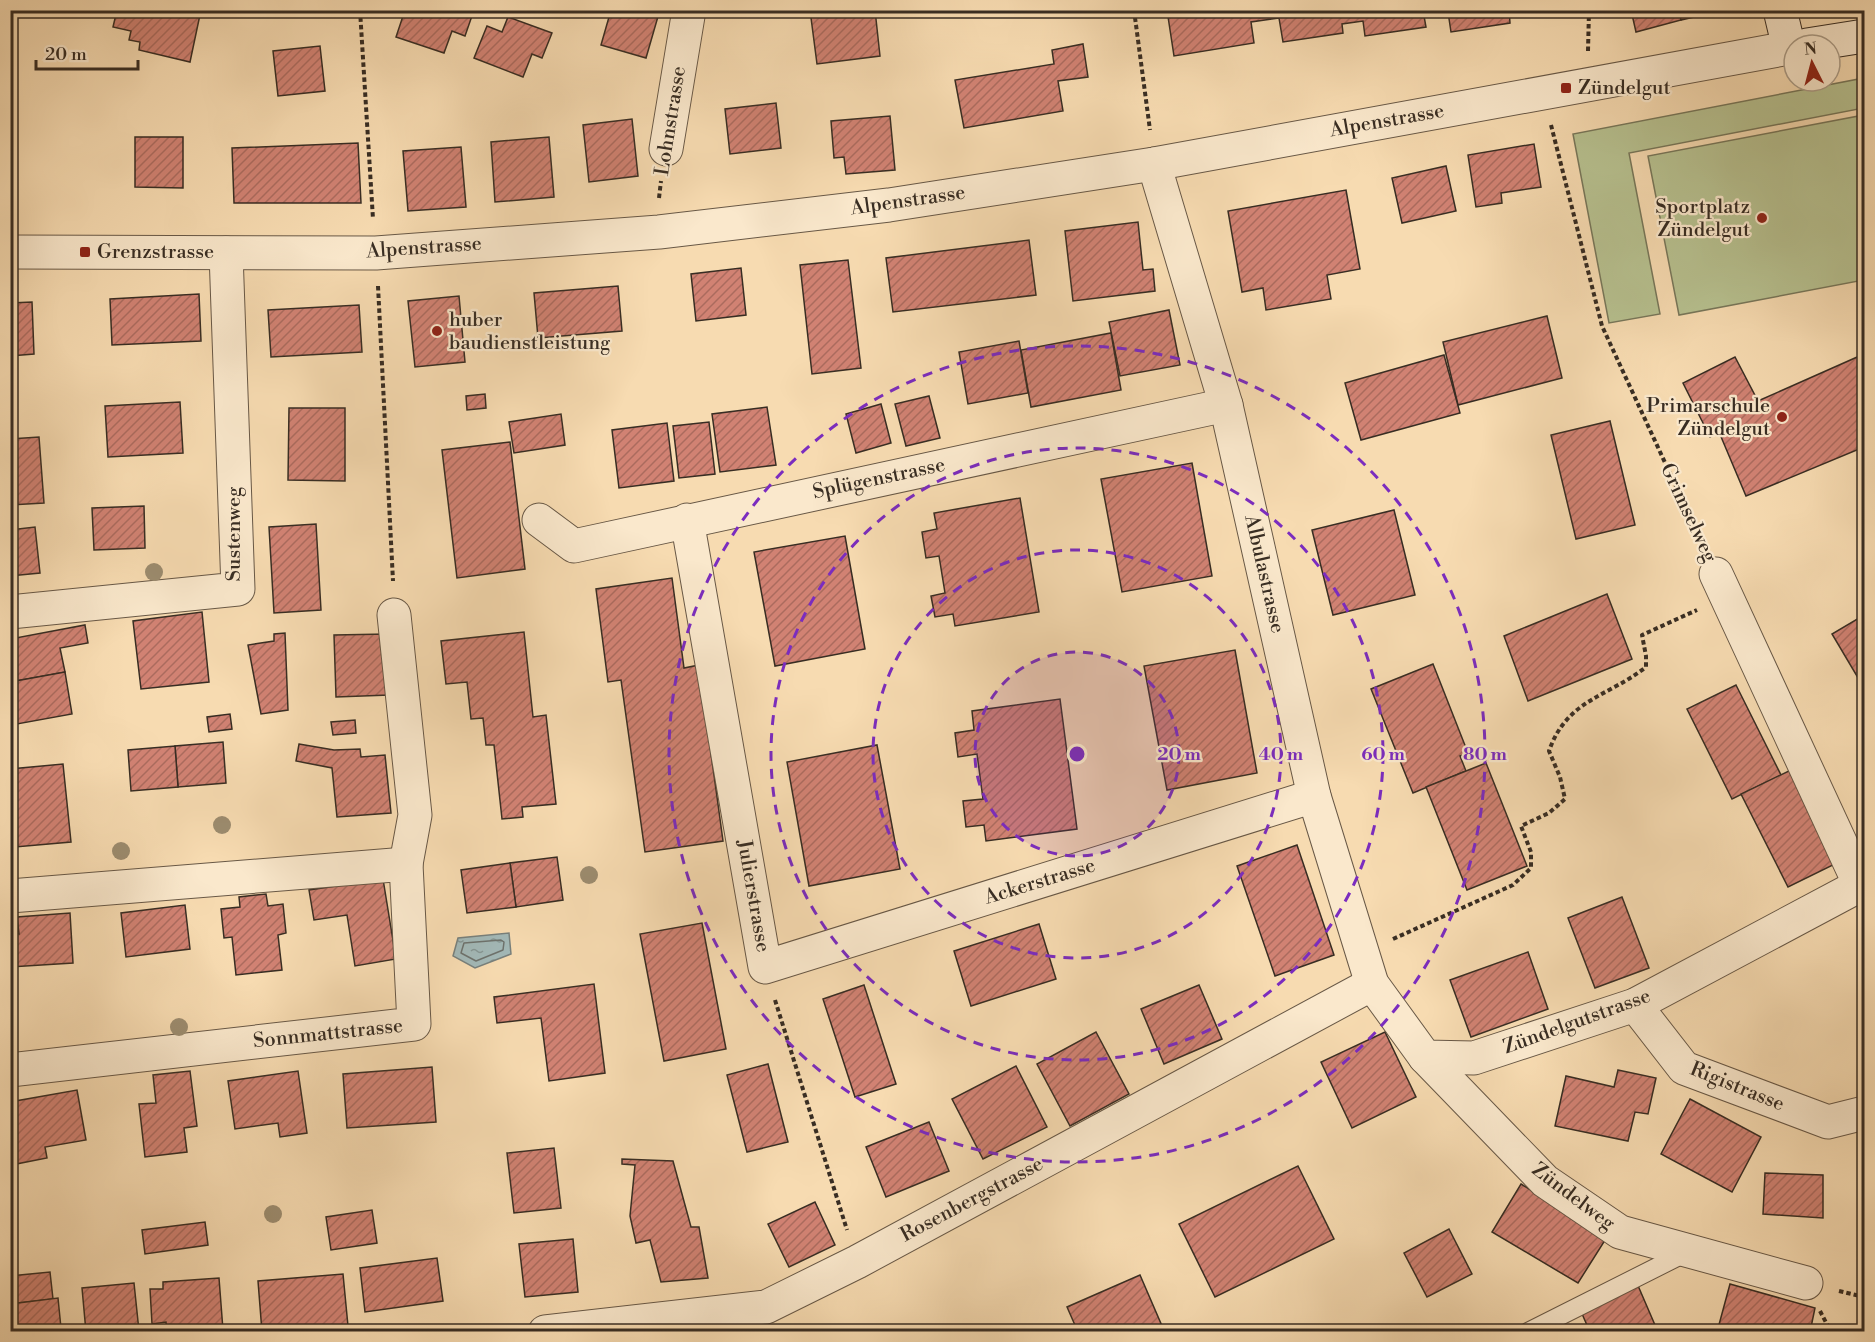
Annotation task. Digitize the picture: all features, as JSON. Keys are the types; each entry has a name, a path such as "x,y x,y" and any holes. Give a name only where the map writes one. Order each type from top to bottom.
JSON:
{"street":[{"name":"Lohnstrasse","path":"666,149 689,10"},
{"path":"1780,10 1790,33"},
{"name":"Alpenstrasse","path":"1842,40 1864,36"},
{"name":"Alpenstrasse","path":"10,252 376,253 659,232 889,205 1152,152 1542,93 1782,50"},
{"name":"Albulastrasse","path":"1152,152 1226,405 1314,796 1372,984"},
{"name":"Sustenweg","path":"10,612 238,589 226,253"},
{"name":"Splügenstrasse","path":"539,520 574,546 1226,405"},
{"name":"Julierstrasse","path":"687,520 765,967"},
{"path":"1721,585 1862,884"},
{"path":"10,896 406,864 415,815 394,615"},
{"name":"Ackerstrasse","path":"765,967 1314,796"},
{"name":"Sonnmattstrasse","path":"10,1070 414,1024 406,864"},
{"name":"Zündelgutstrasse","path":"1425,1057 1474,1058 1635,1005 1862,884"},
{"path":"1372,984 1425,1057"},
{"name":"Rosenbergstrasse","path":"544,1332 766,1307 857,1262 1372,984"},
{"name":"Rigistrasse","path":"1635,1005 1684,1068 1828,1122 1864,1113"},
{"name":"Zündelweg","path":"1425,1057 1545,1180 1620,1232 1806,1283"}],"lane":[{"path":"1528,1332 1691,1251"}],"path":[{"path":"360,10 376,253 394,615"},
{"path":"1134,10 1152,152"},
{"name":"Grimselweg","path":"1542,93 1602,326 1721,585"},
{"name":"Lohnstrasse","path":"659,232 660,184 666,149"},
{"path":"1363,954 1513,885 1531,868 1531,852 1521,826 1549,813 1565,800 1560,777 1549,751 1552,740 1573,712 1646,667 1642,635 1721,585"},
{"name":"Julierstrasse","path":"765,967 857,1262"}],"green space":[{"path":"1864,78 1864,108 1629,153 1660,314 1609,323 1573,134 1786,93 1842,93 1842,82"},
{"name":"Sportplatz Zündelgut","path":"1864,115 1864,280 1679,315 1648,156"}],"water":[{"path":"509,933 511,954 475,968 453,956 458,938"}],"building":[{"path":"117,10 201,10 190,62 139,50 140,42 129,40 131,31 113,27"},
{"path":"405,10 474,10 465,36 452,31 444,53 396,37"},
{"path":"611,10 649,10 659,13 646,58 601,45"},
{"path":"810,10 875,10 880,56 817,64"},
{"path":"1167,10 1509,10 1510,23 1451,32 1448,12 1424,16 1426,27 1365,36 1363,21 1342,24 1343,33 1283,42 1279,18 1251,22 1254,43 1174,56"},
{"path":"1631,10 1679,10 1681,20 1636,32"},
{"path":"1679,10 1724,10 1681,20"},
{"path":"508,17 552,33 542,58 532,54 523,77 474,58 487,26 502,32"},
{"path":"1083,44 1088,77 1058,81 1063,111 964,128 955,80 1054,64 1052,50"},
{"path":"320,46 325,91 278,96 273,51"},
{"path":"776,103 781,148 730,154 725,109"},
{"path":"890,116 895,170 846,174 844,157 834,158 831,121"},
{"path":"632,119 638,176 589,182 583,125"},
{"path":"135,137 183,137 183,188 135,187"},
{"path":"549,137 554,197 495,202 491,142"},
{"path":"358,143 361,203 234,203 232,148"},
{"path":"1534,144 1541,187 1501,193 1502,203 1476,207 1468,155"},
{"path":"461,147 466,207 408,211 403,151"},
{"path":"1446,166 1456,211 1402,223 1392,178"},
{"path":"1346,190 1360,269 1327,275 1331,299 1266,310 1263,288 1242,292 1228,211"},
{"path":"1138,222 1143,270 1153,269 1155,291 1073,301 1065,231"},
{"path":"1029,240 1036,295 893,312 886,258"},
{"path":"848,260 861,368 812,374 800,265"},
{"path":"741,268 746,315 696,321 691,274"},
{"path":"618,286 622,331 538,338 534,293"},
{"path":"199,294 201,341 112,345 110,299"},
{"name":"huber baudienstleistung","path":"459,296 465,362 415,367 408,301"},
{"path":"32,302 34,354 10,356 10,303"},
{"path":"359,305 362,352 271,357 268,310"},
{"path":"1169,310 1180,365 1120,376 1109,322"},
{"path":"1547,316 1562,378 1458,405 1443,342"},
{"path":"1111,333 1121,390 1031,407 1021,350"},
{"path":"1019,341 1028,393 968,404 959,352"},
{"name":"Primarschule Zündelgut","path":"1864,354 1864,447 1746,496 1719,432 1710,437 1683,383 1735,357 1758,401"},
{"path":"1444,355 1460,413 1361,440 1345,383"},
{"path":"485,394 486,408 467,410 466,396"},
{"path":"929,396 940,438 906,446 895,404"},
{"path":"180,402 183,453 108,457 105,406"},
{"path":"881,404 891,443 856,453 846,414"},
{"path":"767,407 776,465 720,472 712,414"},
{"path":"289,408 345,408 345,481 288,480"},
{"path":"561,414 565,445 514,453 509,422"},
{"path":"1610,421 1635,525 1576,539 1551,435"},
{"path":"709,422 715,474 679,478 673,426"},
{"path":"667,423 674,481 619,488 612,430"},
{"path":"39,437 44,503 10,505 10,439"},
{"path":"510,442 525,569 457,578 442,450"},
{"path":"1192,463 1212,576 1122,592 1101,479"},
{"path":"1020,498 1039,612 955,626 953,614 935,617 931,596 945,593 939,556 926,558 922,532 937,529 934,513"},
{"path":"144,506 145,548 94,550 92,508"},
{"path":"1394,510 1415,595 1333,615 1312,530"},
{"path":"316,524 321,610 274,613 269,527"},
{"path":"35,527 40,573 10,576 10,530"},
{"path":"845,536 865,649 775,666 754,552"},
{"path":"672,578 684,668 699,665 723,841 645,852 621,680 608,682 596,589"},
{"path":"1607,594 1632,659 1528,701 1504,636"},
{"path":"202,612 209,682 141,689 133,621"},
{"path":"1864,615 1864,688 1832,634"},
{"path":"85,625 88,643 60,648 65,672 10,682 10,639"},
{"path":"524,632 533,717 546,715 556,804 522,807 523,817 502,819 494,745 486,745 483,718 471,719 467,682 446,684 441,641"},
{"path":"285,633 288,710 261,714 248,645 274,641 274,634"},
{"path":"387,634 389,695 336,697 334,635"},
{"path":"1235,650 1257,773 1167,790 1144,666"},
{"path":"1433,664 1468,753 1460,756 1466,771 1413,793 1371,689"},
{"path":"65,672 72,714 17,724 10,682"},
{"path":"1736,685 1781,775 1732,799 1687,709"},
{"path":"1060,699 1077,829 986,841 984,825 966,827 963,801 983,799 977,754 958,757 955,733 974,730 972,711"},
{"path":"230,714 232,729 209,732 207,717"},
{"path":"355,720 356,733 333,735 331,722"},
{"path":"223,742 226,783 178,787 175,746"},
{"path":"299,744 334,750 360,749 361,757 385,755 391,813 337,817 332,768 296,761"},
{"path":"877,745 900,869 809,886 787,762"},
{"path":"175,746 178,787 131,791 128,750"},
{"path":"1486,763 1527,866 1467,890 1426,787"},
{"path":"63,764 71,842 15,847 10,802 10,769"},
{"path":"1791,770 1837,863 1788,887 1741,794"},
{"path":"1297,845 1334,955 1275,976 1237,866"},
{"path":"557,857 563,900 516,907 510,863"},
{"path":"510,863 516,907 467,913 461,870"},
{"path":"383,879 396,959 355,966 347,915 314,920 309,890"},
{"path":"266,894 268,906 283,904 286,933 278,935 282,970 236,975 232,937 224,938 221,909 240,907 239,897"},
{"path":"1622,897 1649,968 1595,988 1568,918"},
{"path":"185,905 190,949 126,957 121,913"},
{"path":"70,913 73,963 10,967 10,934 19,934 17,917"},
{"path":"702,923 726,1049 664,1061 640,934"},
{"path":"1039,924 1056,979 971,1006 954,951"},
{"path":"1528,952 1548,1009 1471,1037 1450,980"},
{"path":"594,984 605,1073 549,1081 541,1018 497,1023 494,997"},
{"path":"864,985 896,1084 855,1097 823,999"},
{"path":"1199,985 1222,1039 1164,1064 1141,1009"},
{"path":"1096,1032 1129,1094 1070,1126 1037,1064"},
{"path":"1385,1032 1416,1097 1352,1128 1321,1062"},
{"path":"768,1064 788,1142 747,1152 727,1075"},
{"path":"1016,1066 1047,1127 983,1159 952,1099"},
{"path":"432,1067 436,1122 347,1128 343,1074"},
{"path":"1618,1070 1656,1078 1648,1114 1635,1112 1628,1141 1555,1126 1566,1076 1614,1087"},
{"path":"190,1071 197,1126 184,1128 187,1152 145,1157 139,1104 156,1103 153,1075"},
{"path":"298,1071 307,1133 280,1137 278,1123 235,1129 228,1081"},
{"path":"77,1090 86,1140 45,1147 47,1158 16,1164 10,1136 10,1102"},
{"path":"1690,1099 1761,1137 1732,1192 1661,1154"},
{"path":"929,1122 949,1171 886,1197 866,1147"},
{"path":"554,1148 561,1208 514,1213 507,1153"},
{"path":"622,1159 673,1161 691,1227 699,1227 708,1278 661,1282 650,1240 636,1243 630,1216 635,1165 622,1164"},
{"path":"1298,1166 1334,1239 1215,1297 1179,1224"},
{"path":"1765,1173 1823,1175 1823,1218 1763,1214"},
{"path":"1521,1184 1607,1237 1578,1283 1492,1232"},
{"path":"815,1202 835,1245 789,1267 768,1224"},
{"path":"372,1210 377,1243 331,1250 326,1217"},
{"path":"205,1222 208,1245 145,1254 142,1230"},
{"path":"1449,1229 1472,1274 1427,1297 1404,1253"},
{"path":"573,1239 578,1292 525,1297 519,1244"},
{"path":"437,1258 443,1301 365,1312 360,1268"},
{"path":"50,1272 53,1299 10,1304 10,1276"},
{"path":"343,1274 348,1326 262,1332 258,1281"},
{"path":"1140,1275 1162,1326 1149,1332 1078,1332 1067,1307"},
{"path":"219,1278 223,1330 167,1332 166,1322 152,1324 150,1289 163,1289 163,1282"},
{"path":"1636,1281 1658,1332 1590,1332 1579,1307"},
{"path":"134,1283 139,1331 86,1332 82,1288"},
{"path":"1730,1284 1815,1308 1810,1332 1717,1332"},
{"path":"58,1298 61,1328 52,1329 52,1332 11,1332 10,1304"}],"place":[{"name":"Zündelgut","path":"1566,88"},
{"name":"Sportplatz Zündelgut","path":"1762,218"},
{"name":"Grenzstrasse","path":"85,252"},
{"name":"huber baudienstleistung","path":"437,331"},
{"name":"Primarschule Zündelgut","path":"1782,417"}]}
